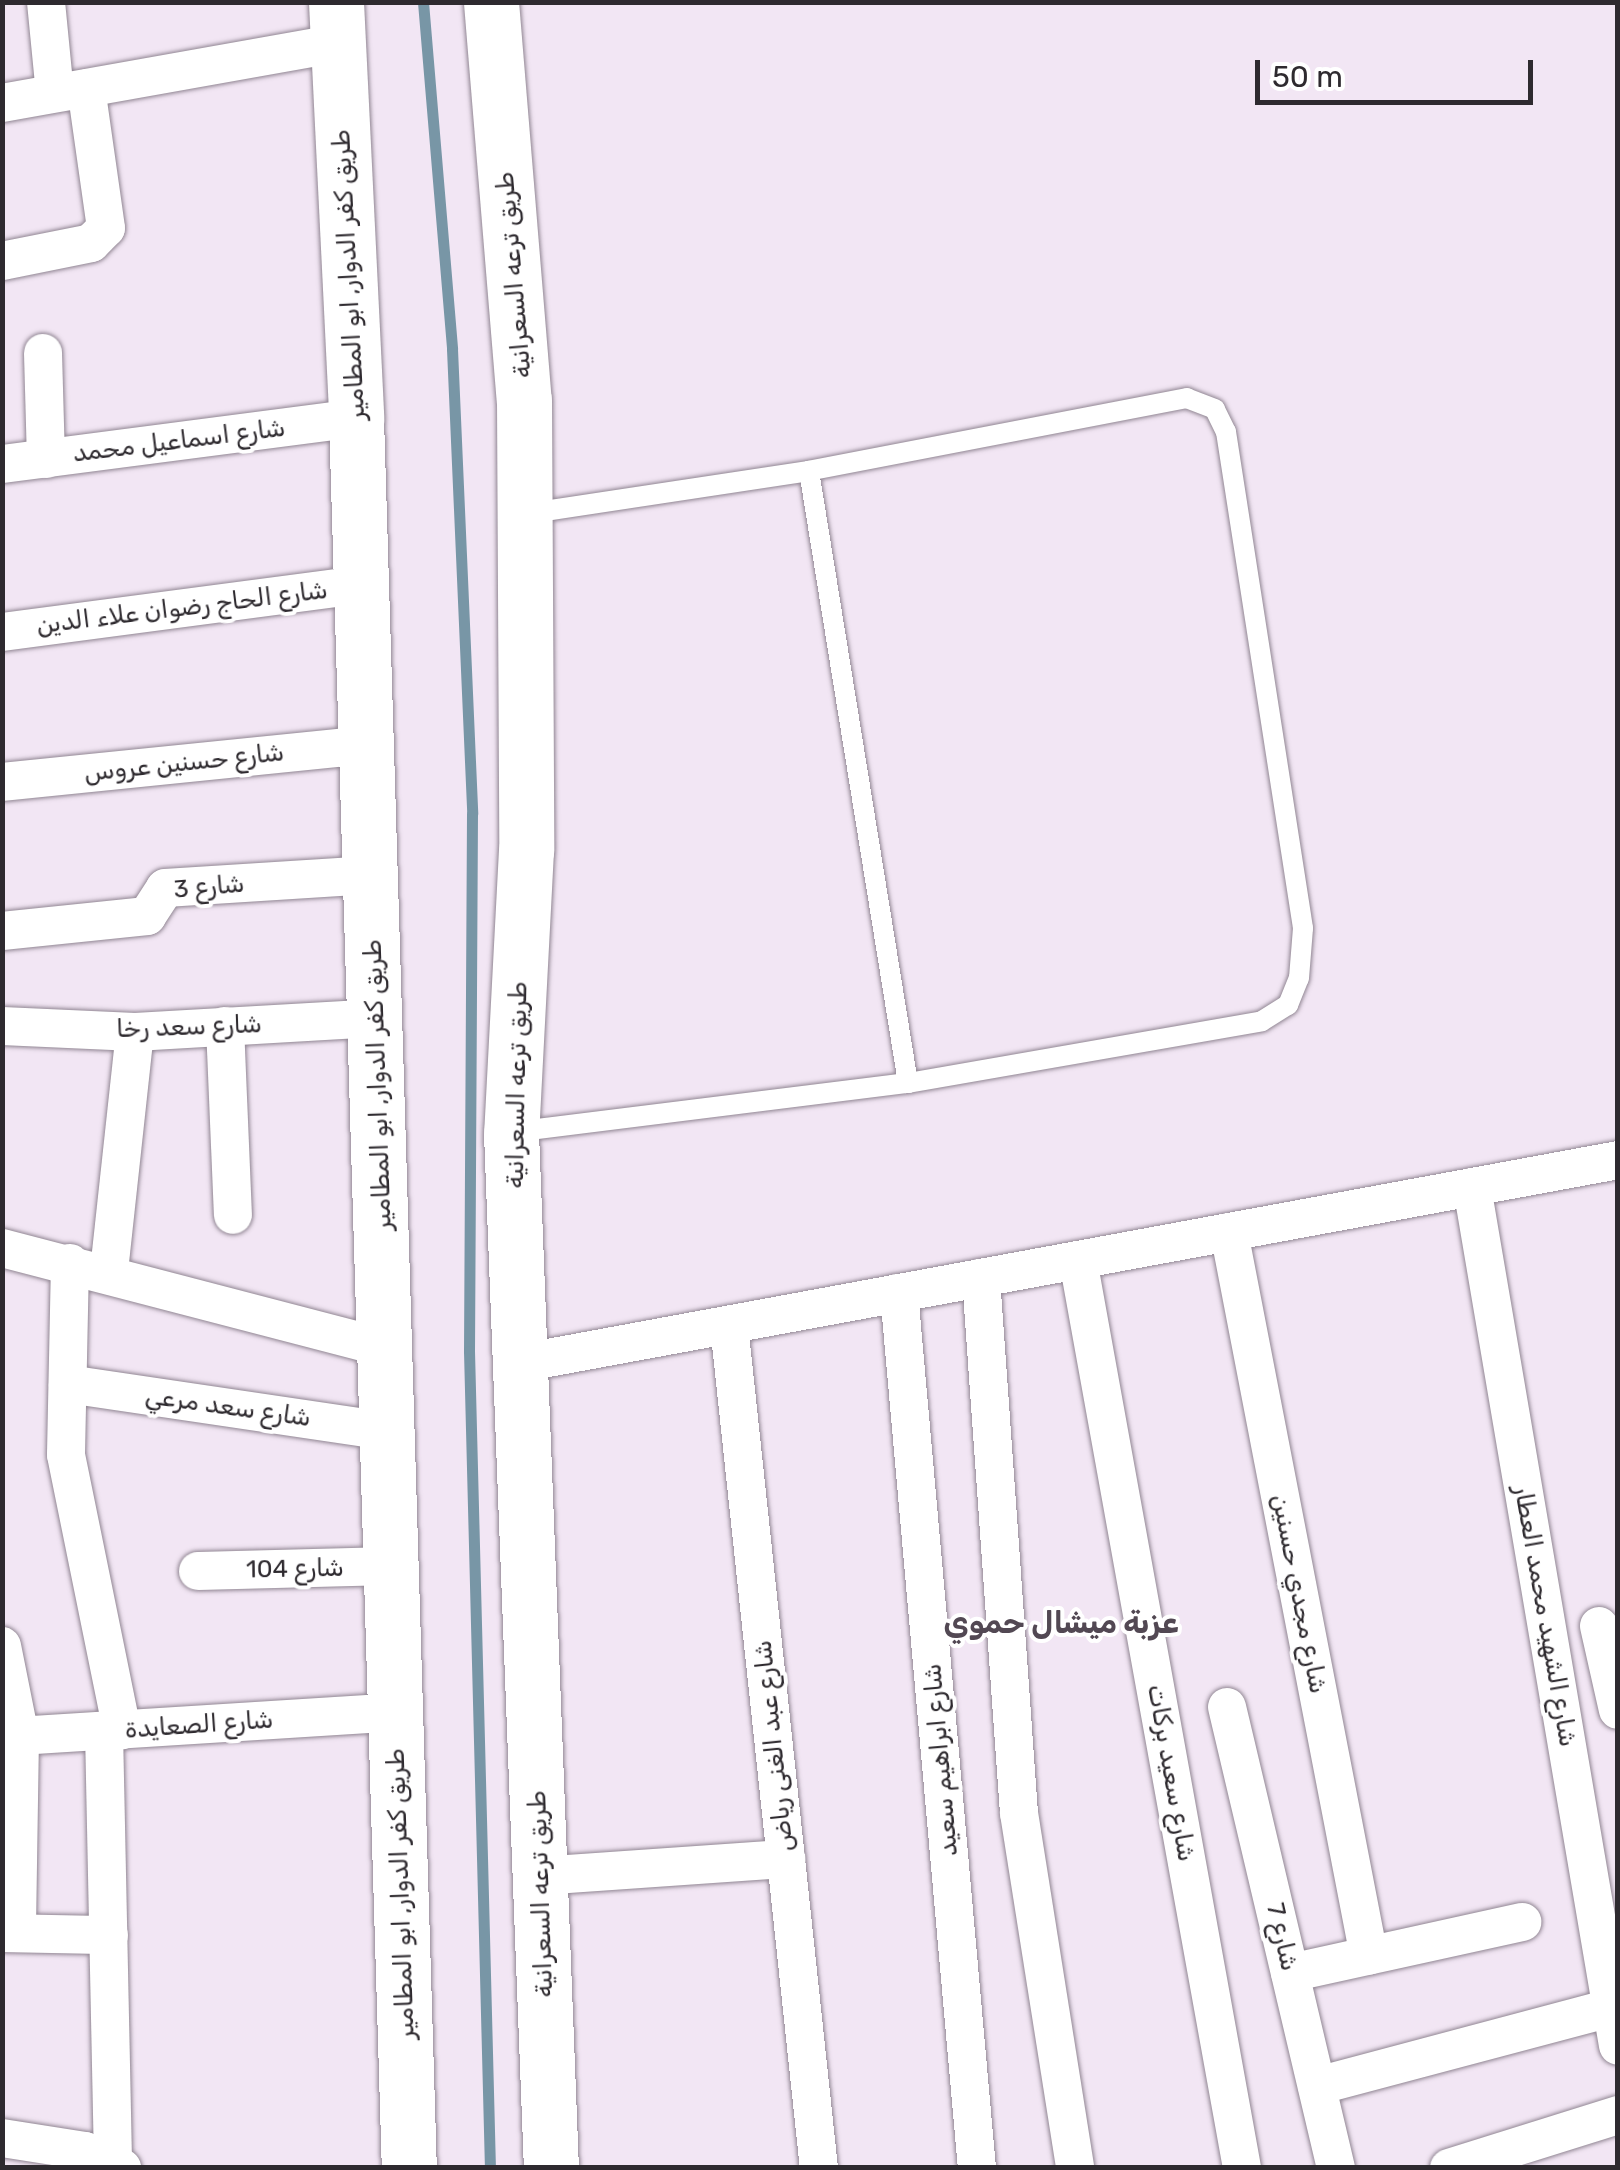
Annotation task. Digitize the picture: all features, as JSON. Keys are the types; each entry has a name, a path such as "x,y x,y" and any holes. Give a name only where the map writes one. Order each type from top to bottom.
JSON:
{"main road":[{"name":"طريق ترعه السعرانية","path":"492,2 524,400 521,515 526,850 511,1133 550,2168"},
{"name":"طريق كفر الدوار, ابو المطامير","path":"337,22 356,418 409,2168"}],"street":[{"path":"2,261 91,243 106,228 46,2"},
{"path":"2,103 70,91 337,22"},
{"path":"43,353 46,459"},
{"name":"شارع اسماعيل محمد","path":"2,464 356,418"},
{"name":"شارع الحاج رضوان علاء الدين","path":"2,632 360,585"},
{"name":"شارع حسنين عروس","path":"2,782 366,745"},
{"name":"شارع 3","path":"2,930 147,916 165,888 371,875"},
{"name":"شارع سعد رخا","path":"2,1026 134,1032 376,1018"},
{"path":"226,1026 233,1215"},
{"path":"109,1271 134,1032"},
{"path":"522,1363 1618,1160"},
{"name":"شارع الشهيد محمد العطار","path":"1472,1187 1618,2046"},
{"name":"شارع مجدي حسنين","path":"1229,1232 1369,1956"},
{"path":"2,1248 109,1271 385,1348"},
{"name":"شارع سعيد بركات","path":"1078,1260 1242,2168"},
{"path":"2,2138 118,2165 109,1935 113,1730 66,1454 70,1263"},
{"path":"981,1278 1019,1813 1075,2168"},
{"name":"شارع ابراهيم سعيد","path":"899,1294 977,2168"},
{"name":"شارع عبد الغنى رياض","path":"729,1324 819,2168"},
{"name":"شارع سعد مرعي","path":"68,1384 388,1431"},
{"name":"شارع 104","path":"198,1571 392,1566"},
{"path":"1549,1641 1608,1623 1618,1710"},
{"path":"2,1646 11,1737 10,1933 109,1935"},
{"name":"شارع 7","path":"1227,1706 1336,2168"},
{"name":"شارع الصعايدة","path":"11,1737 396,1712"},
{"path":"540,1876 786,1859"},
{"path":"1290,1974 1522,1922"},
{"path":"1317,2086 1611,2008"},
{"path":"1448,2168 1618,2115"}],"lane":[{"path":"511,1133 908,1083 1262,1021 1288,1005 1299,978 1303,928 1226,432 1214,408 1187,398 809,472 521,515"},
{"path":"809,472 908,1083"}],"waterway":[{"path":"423,2 452,349 472,814 469,1351 490,2168"}],"district":[{"name":"عزبة ميشال حموي","path":"1061,1623"}]}
